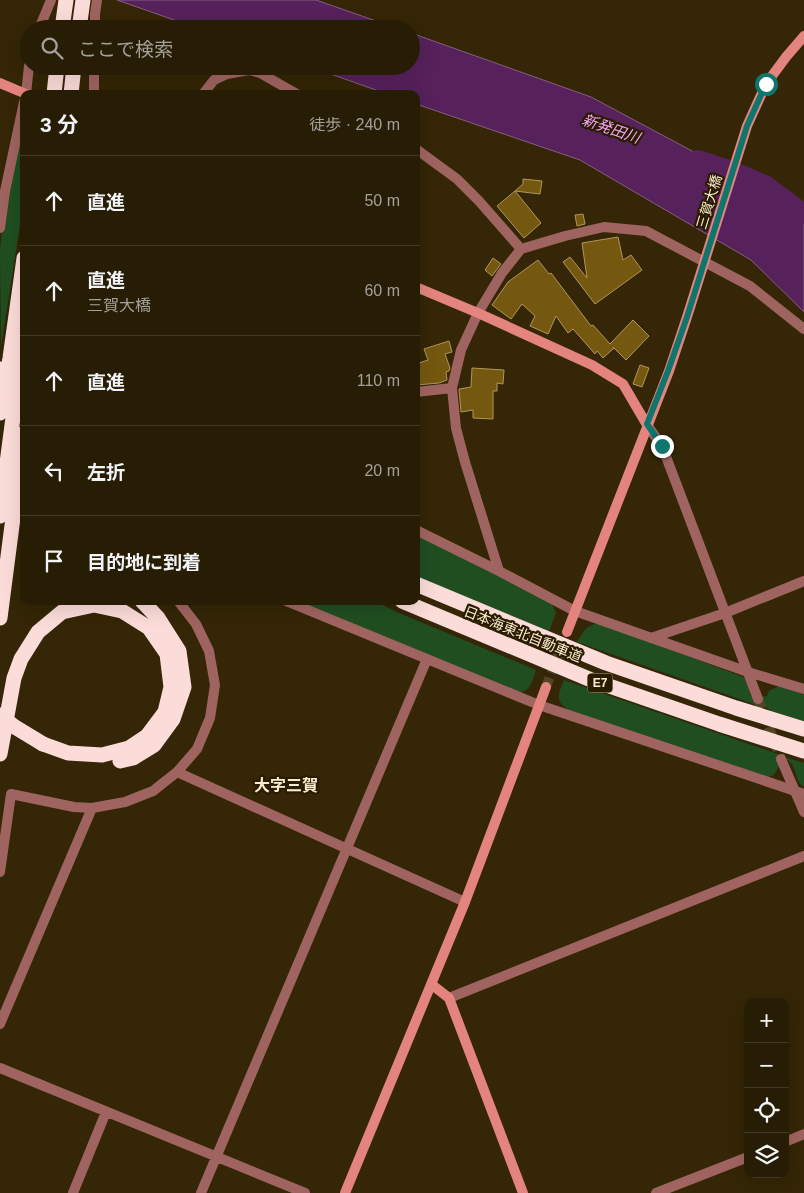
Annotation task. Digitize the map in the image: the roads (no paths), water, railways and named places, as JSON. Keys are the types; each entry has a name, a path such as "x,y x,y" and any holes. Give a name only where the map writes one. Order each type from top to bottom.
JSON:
{"highway":[{"path":"58,2 61,20"},
{"path":"82,20 87,8"},
{"path":"55,90 57,75"},
{"path":"71,90 73,75"},
{"path":"0,413 20,287"},
{"path":"0,516 20,364"},
{"path":"1,369 20,381"},
{"path":"0,393 20,406"},
{"path":"0,618 20,464"},
{"name":"日本海東北自動車道","path":"420,586 606,663 736,708 804,729"},
{"path":"0,715 15,727 42,748 102,755 129,748 147,736 165,712 171,687 167,654 149,628 122,611 94,605 62,612 38,632 21,659 14,678 0,754"},
{"path":"0,727 11,736 42,748 67,762 103,765 133,758 154,745 173,719 184,687 179,650 158,618 146,605"},
{"name":"日本海東北自動車道","path":"412,605 589,679 804,751"}],"street":[{"path":"92,20 87,8 97,0"},
{"path":"42,20 58,2"},
{"name":"三賀大橋","path":"568,632 668,371 687,317 747,126 766,84 804,36"},
{"path":"26,90 28,75"},
{"path":"94,75 94,90"},
{"path":"206,90 214,80 225,75"},
{"path":"264,75 290,90"},
{"path":"0,83 20,91"},
{"path":"0,228 5,191 20,121"},
{"path":"420,152 457,179 479,200 521,248"},
{"path":"499,571 458,436 452,388 461,350 478,313 502,273 521,248 604,227 646,231 706,257 750,286 804,329"},
{"path":"420,289 592,365 623,384 662,446 758,699"},
{"path":"420,392 452,388"},
{"path":"420,532 575,611 748,672 804,689"},
{"path":"651,638 725,613 804,581"},
{"path":"0,872 10,794 92,808 124,802 153,791 177,772 197,749 210,718 215,685 209,651 196,624 181,605"},
{"path":"296,605 539,705 800,793"},
{"path":"201,1193 427,659"},
{"path":"345,1193 465,902 546,687"},
{"path":"781,759 800,793 804,812"},
{"path":"177,772 465,902"},
{"path":"0,1024 92,808"},
{"path":"449,998 804,856"},
{"path":"430,984 449,998 522,1193"},
{"path":"0,1068 305,1193"},
{"path":"72,1193 106,1112"},
{"path":"789,1140 804,1134"},
{"path":"656,1193 744,1159"}],"water":[{"path":"117,0 316,0 373,20 174,20"},
{"name":"新発田川","path":"420,36 591,97 767,191 804,218 804,312 751,260 580,160 420,105 420,90 376,90 333,75 420,75"}],"waterway":[{"name":"新発田川","path":"698,160 765,185 804,214"}],"tunnel":[{"path":"546,687 564,639"},
{"path":"758,699 781,759"}],"district":[{"name":"大字三賀","path":"286,785"}]}
